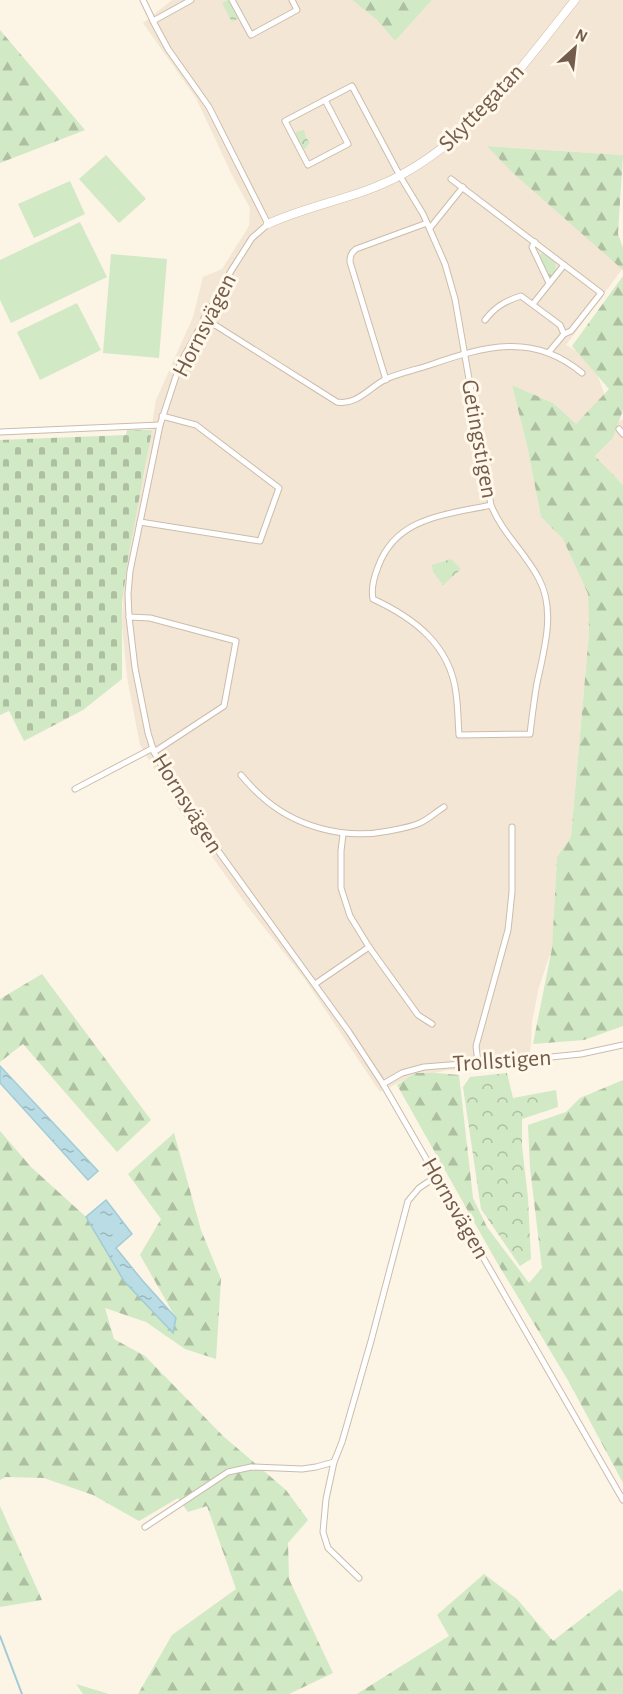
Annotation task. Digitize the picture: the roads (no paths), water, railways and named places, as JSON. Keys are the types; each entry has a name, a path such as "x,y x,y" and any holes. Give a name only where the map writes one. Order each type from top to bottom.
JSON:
{"street":[{"path":"144,0 168,49 209,107 268,224"},
{"path":"153,21 191,0"},
{"path":"231,0 251,35 297,10 292,0"},
{"name":"Skyttegatan","path":"268,224 293,213 362,192 400,176 432,156 461,133 492,102 574,0"},
{"path":"324,100 348,144 308,165 285,121 324,100 352,86 400,176"},
{"name":"Getingstigen","path":"400,176 429,226 445,264 455,299 491,505 500,525 529,562 541,582 548,608 547,635 534,700 530,734 459,735 454,684 448,663 441,651 420,627 406,616 374,599 372,594 381,559 396,537 420,522 491,505"},
{"path":"452,179 601,292 571,331 564,334 549,352"},
{"path":"386,380 350,257 356,249 429,226 463,187"},
{"name":"Hornsvägen","path":"268,224 252,238 204,318 180,364 162,416 130,571 128,594 140,697 148,733 153,750 174,788 315,984 383,1084 623,1500"},
{"path":"535,242 532,246 549,283"},
{"path":"533,304 564,265"},
{"path":"484,320 494,309 521,296 560,325 564,334"},
{"path":"204,318 337,402 350,402 386,380 464,353 487,349 519,346 549,352 569,362 582,373"},
{"path":"140,522 260,541 279,488 196,425 162,416"},
{"path":"0,432 160,425"},
{"path":"75,789 153,750 224,706 236,641 150,618 129,616"},
{"path":"241,775 260,796 288,815 302,822 343,834 377,834 410,827 444,807"},
{"path":"478,1062 476,1046 499,967 509,921 512,892 512,827"},
{"path":"343,834 341,888 350,916 369,947 418,1015 432,1024"},
{"path":"315,984 369,947"},
{"name":"Trollstigen","path":"383,1084 402,1073 424,1067 581,1054 623,1045"},
{"path":"360,1578 332,1554 325,1540 323,1526 326,1499 334,1462 342,1442 371,1341 408,1201 419,1188 437,1176"},
{"path":"145,1527 228,1472 251,1467 302,1469 334,1462"}],"water":[{"path":"0,1066 98,1171 88,1180 0,1083"},
{"path":"106,1200 132,1234 116,1248 176,1318 173,1333 124,1281 86,1217"}],"waterway":[{"path":"0,1636 22,1694"}]}
